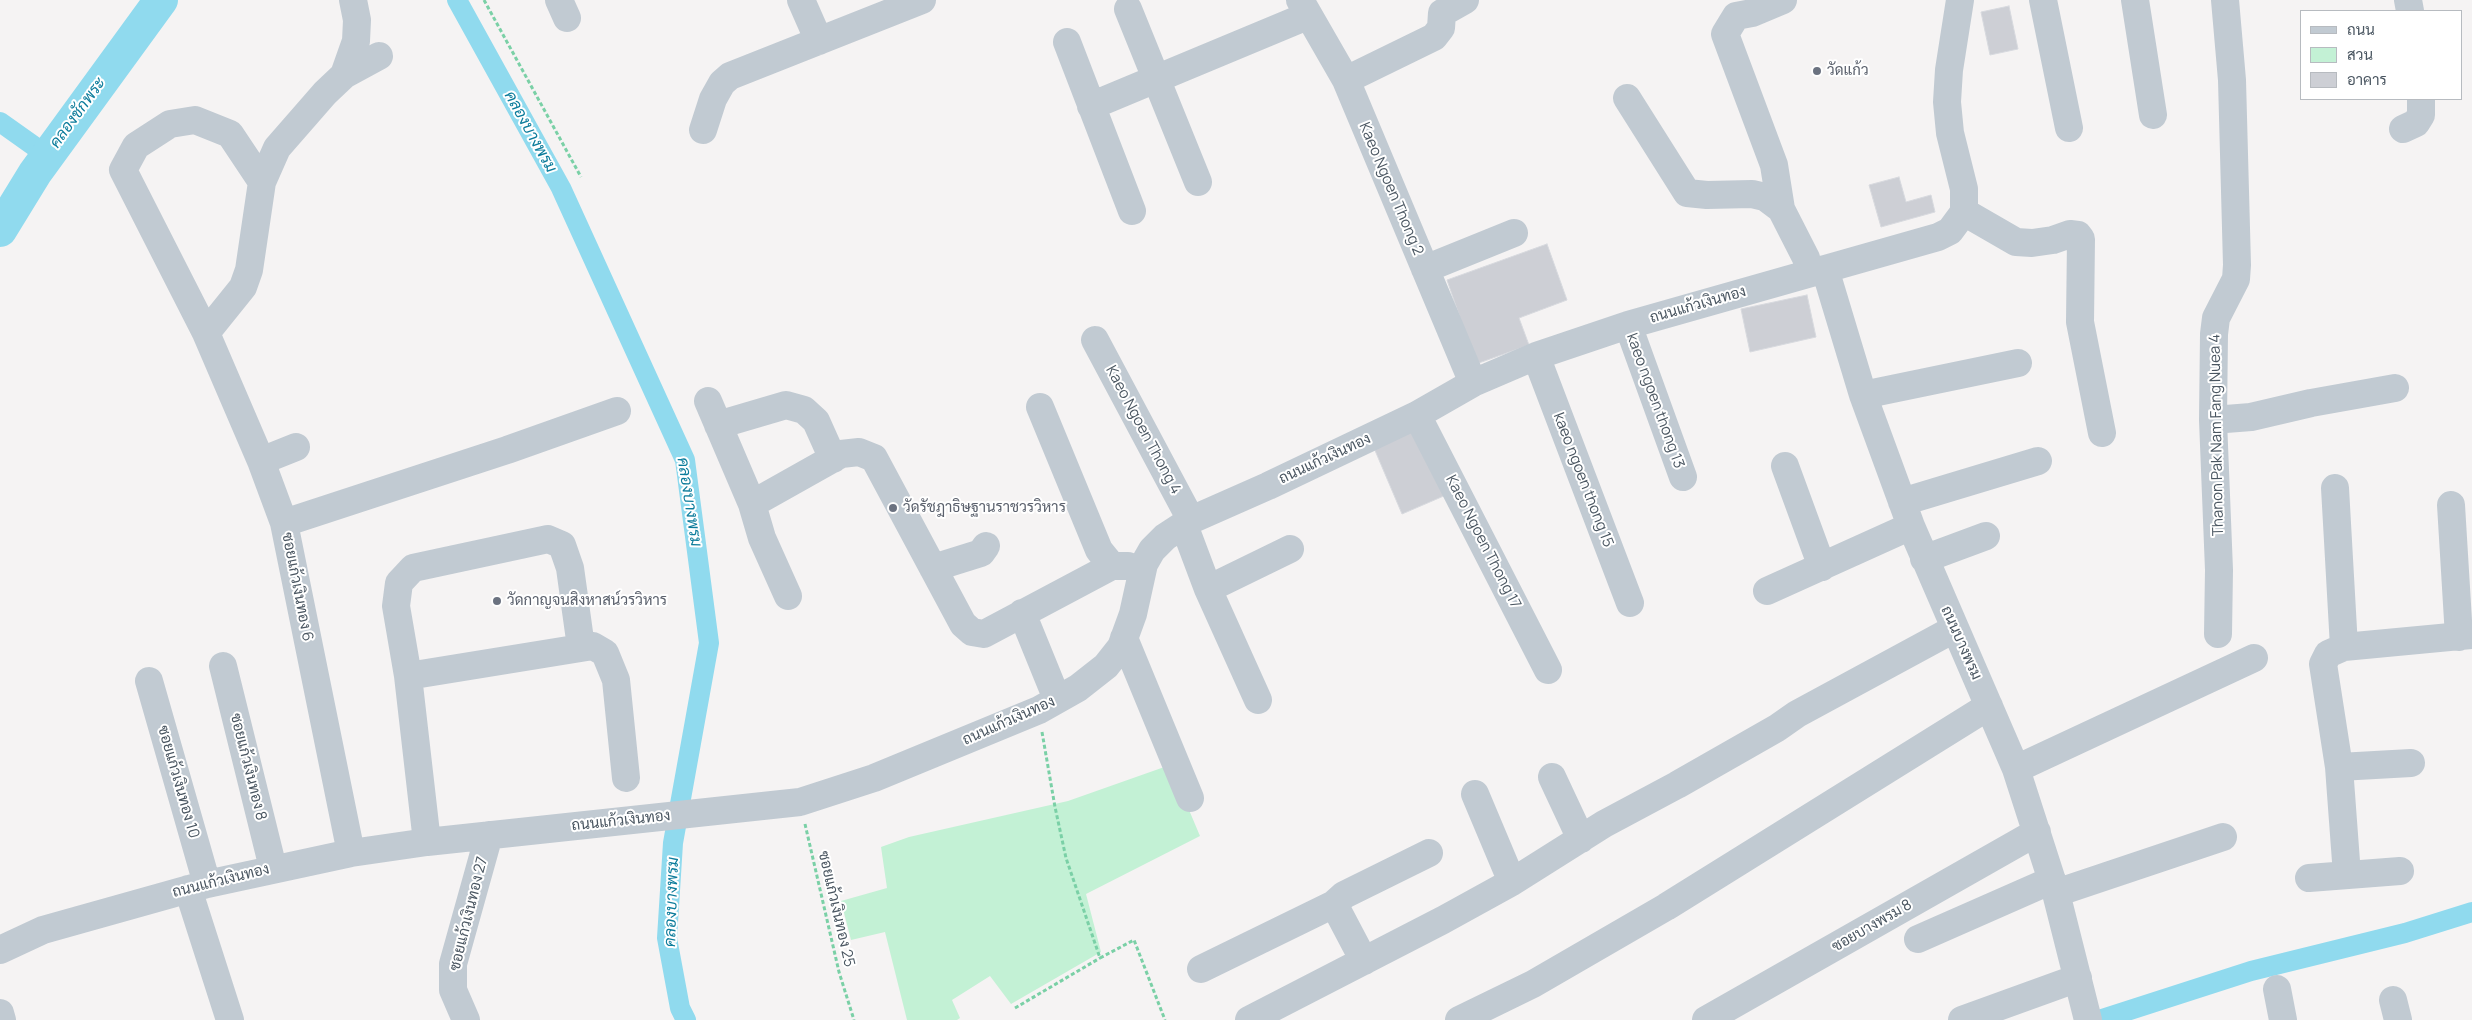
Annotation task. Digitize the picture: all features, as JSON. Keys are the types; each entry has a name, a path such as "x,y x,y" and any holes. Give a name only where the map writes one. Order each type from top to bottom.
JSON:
{"street":[{"path":"344,75 356,41 356,20 353,0"},
{"path":"801,0 819,41"},
{"path":"703,130 713,99 722,83 730,76 922,0"},
{"path":"1781,209 1774,165 1724,34 1734,8 1752,13 1782,0"},
{"path":"2043,0 2069,128"},
{"path":"2134,0 2153,115"},
{"name":"Thanon Pak Nam Fang Nuea 4","path":"2218,634 2219,570 2213,420 2216,318 2236,279 2237,265 2232,80 2225,0"},
{"path":"1962,1 1949,70 1947,102 1950,133 1964,189 1964,212 2016,242 2032,243 2053,240 2070,234 2078,235 2081,239 2080,322 2102,433"},
{"path":"1346,80 1434,37 1441,28 1448,4"},
{"path":"1091,106 1154,80 1303,8"},
{"name":"Kaeo Ngoen Thong 2","path":"1303,8 1346,80 1473,383"},
{"path":"1128,9 1154,80 1198,182"},
{"path":"1067,42 1132,211"},
{"path":"206,333 243,287 262,182 277,148 324,93 344,75 379,56"},
{"path":"1627,98 1687,193 1707,195 1752,194 1765,197 1781,209"},
{"path":"2403,129 2416,123 2421,115 2421,100"},
{"name":"ซอยแก้วเงินทอง 6","path":"262,182 230,134 195,120 170,124 136,146 123,170 206,333 261,461 284,523 350,853"},
{"name":"ถนนบางพรม","path":"1781,209 1806,258 1818,271 1906,514 2016,769 2054,887 2088,1019"},
{"name":"ถนนแก้วเงินทอง","path":"0,950 43,930 197,886 273,868 350,853 427,842 800,802 874,778 1048,705 1078,688 1106,666 1121,647 1133,614 1144,564 1158,543 1187,522 1417,415 1473,383 1536,356 1628,325 1938,237 1950,231 1964,212"},
{"path":"1425,269 1514,233"},
{"name":"kaeo ngoen thong 13","path":"1628,325 1683,477"},
{"name":"Kaeo Ngoen Thong 4","path":"1095,340 1187,522 1208,589 1258,700"},
{"name":"kaeo ngoen thong 15","path":"1536,356 1630,603"},
{"path":"1863,395 2018,363"},
{"path":"2213,420 2250,416 2395,388"},
{"path":"788,596 762,538 752,504 713,413 786,405 804,410 816,420 833,459"},
{"path":"1040,408 1099,550 1112,566"},
{"path":"284,523 507,450 617,411"},
{"name":"Kaeo Ngoen Thong 17","path":"1417,415 1548,670"},
{"path":"261,461 296,447"},
{"path":"752,504 841,454 859,452 874,458 963,624 972,632 984,634 1112,566 1144,564"},
{"path":"1767,591 1822,567 1906,514 2038,461"},
{"path":"1786,466 1822,567"},
{"path":"2335,488 2344,647"},
{"path":"2347,875 2339,767 2323,664 2328,654 2344,647 2465,636 2451,505"},
{"path":"1924,559 1986,536"},
{"path":"427,842 408,676 396,606 399,583 413,568 548,539 562,545 570,568 581,646"},
{"path":"933,568 981,553 986,546"},
{"path":"1208,589 1290,548"},
{"path":"1022,613 1048,705"},
{"path":"1249,1020 1512,882 1581,839 1777,728 1797,714 1954,629"},
{"path":"1124,638 1190,798"},
{"path":"408,676 581,646 593,646 605,653 616,680 626,778"},
{"path":"2016,769 2254,658"},
{"name":"ซอยแก้วเงินทอง 8","path":"223,666 273,868"},
{"name":"ซอยแก้วเงินทอง 10","path":"149,681 230,1020"},
{"path":"1459,1020 1533,984 1666,907 1988,706"},
{"path":"2339,767 2411,762"},
{"path":"1552,777 1581,839"},
{"path":"1475,794 1512,882"},
{"name":"ซอยบางพรม 8","path":"1717,1018 2037,832"},
{"name":"ซอยแก้วเงินทอง 27","path":"466,1020 453,990 453,964 489,835"},
{"path":"1918,939 2054,887 2222,837"},
{"path":"1201,969 1334,904 1344,895 1428,853"},
{"path":"2309,878 2400,871"},
{"path":"1334,904 1364,961"},
{"path":"1962,1020 2078,978"},
{"path":"2277,989 2283,1020"},
{"path":"0,1013 2,1020"}],"path":[{"path":"484,0 581,177"},
{"path":"1048,705 1060,832 1073,880 1100,958"},
{"name":"ซอยแก้วเงินทอง 25","path":"800,802 839,972 854,1020"},
{"path":"1015,1008 1134,940 1165,1020"}],"green space":[{"path":"1170,765 1200,836 1086,894 1101,952 1011,1004 990,976 952,1000 960,1018 957,1020 907,1020 885,932 851,940 841,901 887,888 881,847 909,837 1068,801"}],"building":[{"path":"2009,6 2018,49 1990,55 1981,12"},
{"path":"1899,177 1906,202 1931,195 1935,212 1881,227 1869,185"},
{"path":"1547,244 1567,300 1519,318 1529,345 1476,364 1447,280"},
{"path":"1807,295 1816,337 1750,352 1741,309"},
{"path":"1418,421 1453,492 1402,514 1371,441"}],"waterway":[{"name":"คลองชักพระ","path":"0,230 35,173 161,0"},
{"name":"คลองบางพรม","path":"457,0 561,188 685,460 709,643 673,843 667,938 680,1008 686,1020"},
{"path":"0,122 48,156"},
{"path":"2099,1020 2251,971 2405,933 2472,912"}],"place":[{"name":"วัดแก้ว","path":"1817,71"},
{"name":"วัดรัชฎาธิษฐานราชวรวิหาร","path":"893,508"},
{"name":"วัดกาญจนสิงหาสน์วรวิหาร","path":"497,601"}]}
